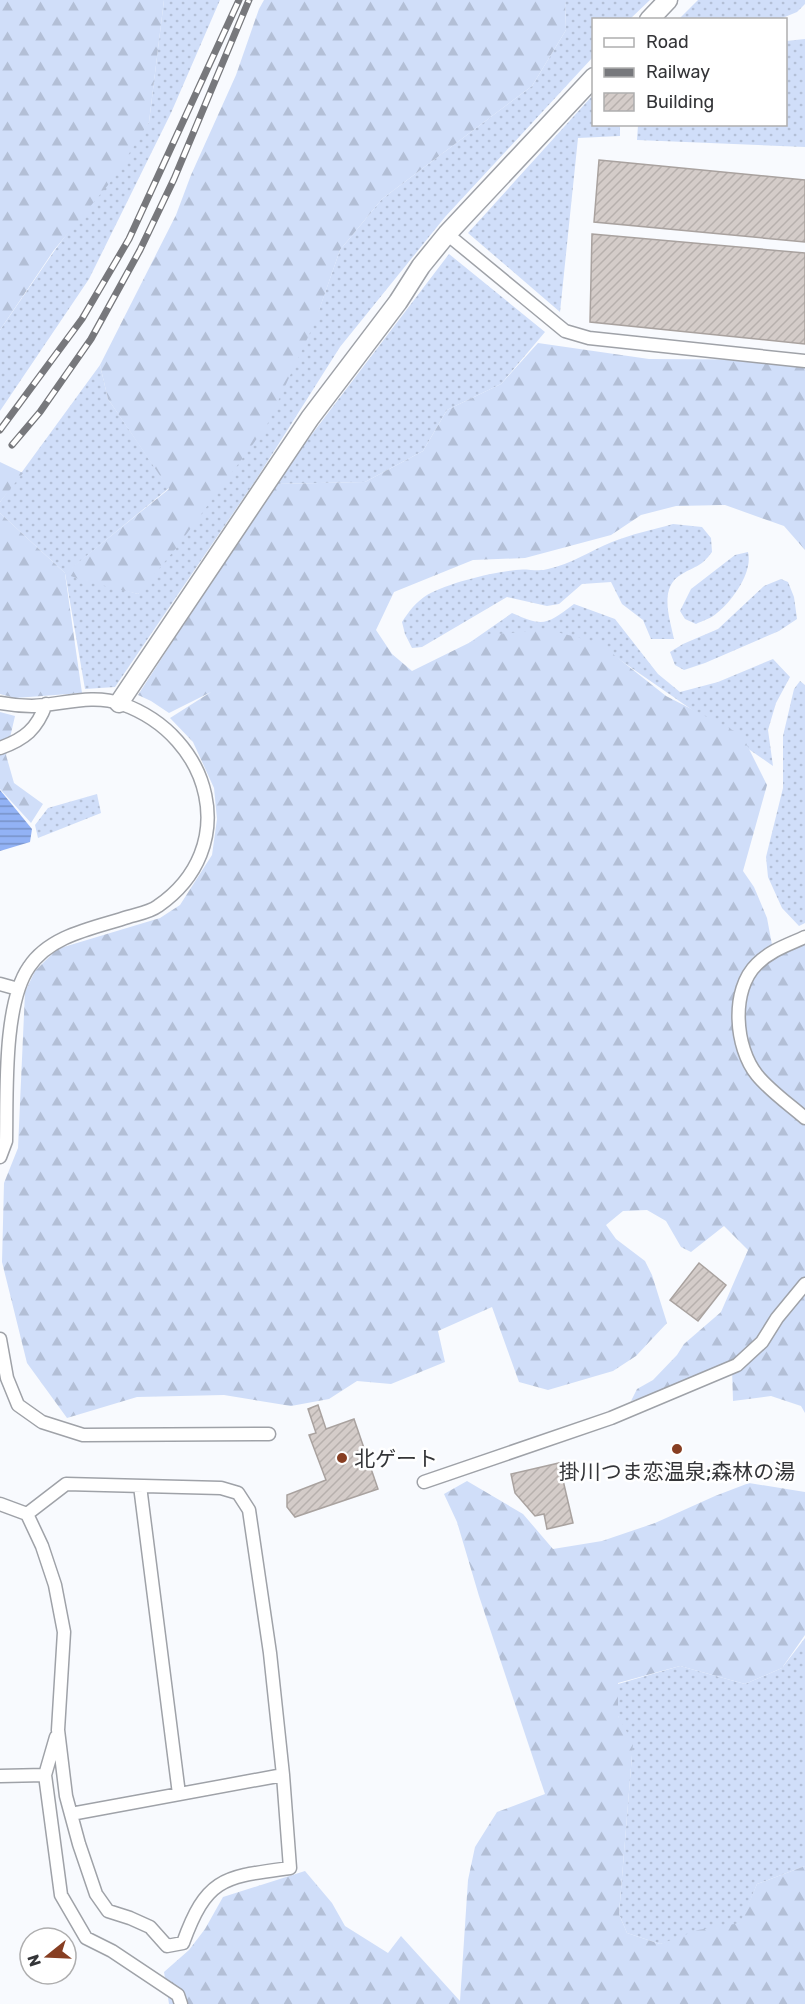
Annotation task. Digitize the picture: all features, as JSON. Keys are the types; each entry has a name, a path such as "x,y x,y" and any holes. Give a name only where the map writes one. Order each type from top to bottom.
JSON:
{"street":[{"path":"651,18 668,0"},
{"path":"119,703 310,418 398,302 421,266 447,234 592,79"},
{"path":"447,234 565,331 589,338 805,361"},
{"path":"0,703 16,706 46,705 86,700 119,703 141,712 164,727 186,750 204,782 208,816 204,849 177,891 156,908 72,935 53,945 31,964 18,989 10,1030 6,1141 0,1157"},
{"path":"0,748 32,731 40,721 46,705"},
{"path":"805,937 773,951 755,965 746,981 741,997 738,1022 746,1056 758,1076 805,1118"},
{"path":"0,984 18,989"},
{"path":"424,1482 611,1419 737,1365 762,1342 777,1318 805,1284"},
{"path":"0,1339 7,1378 18,1405 42,1422 83,1435 269,1434"},
{"path":"0,1391 7,1378"},
{"path":"0,1504 27,1514 42,1546 55,1585 64,1632 58,1730 66,1796 96,1894 108,1911 150,1927 166,1946 183,1943 191,1920 212,1888 238,1875 290,1868 270,1653 249,1510 238,1493 221,1488 66,1484 27,1514"},
{"path":"140,1486 178,1794"},
{"path":"58,1730 45,1775 61,1894 86,1938 112,1951 178,1995 181,2004"},
{"path":"0,1776 45,1775"},
{"path":"71,1814 283,1775"}],"green space":[{"path":"0,0 164,0 149,122 113,179 54,250 0,330"},
{"path":"164,0 220,0 171,113 89,279 0,411 0,330 55,250 149,122"},
{"path":"264,0 565,0 566,30 532,86 382,199 340,250 315,322 267,425 177,547 138,594 65,574 82,693 15,698 0,694 0,513 65,573 169,489 108,399 100,365 176,215 191,175 236,75"},
{"path":"565,0 650,0 631,18 592,18 592,58 445,217 340,347 257,478 115,687 85,689 65,573 0,513 0,502 100,365 108,399 169,488 66,573 138,594 319,310 340,250 382,199 532,86 566,30"},
{"path":"698,0 805,0 805,4 797,12 782,18 680,18"},
{"path":"805,39 805,147 637,140 638,126 787,126 787,41"},
{"path":"592,96 592,126 620,126 620,136 578,138 560,312 468,233"},
{"path":"449,254 545,332 501,384 447,410 423,451 365,482 274,484"},
{"path":"538,343 649,359 805,361 805,550 784,526 725,505 676,506 641,515 611,535 525,558 473,560 394,592 376,630 392,654 412,671 485,635 549,630 599,643 666,696 742,735 767,785 743,871 754,887 767,918 773,950 805,936 805,1413 801,1406 771,1396 733,1401 732,1368 631,1401 637,1389 653,1380 677,1355 684,1344 721,1312 748,1250 724,1226 691,1252 681,1247 666,1221 647,1210 623,1211 606,1225 616,1239 645,1261 652,1275 667,1323 636,1356 613,1371 548,1390 519,1382 492,1307 438,1331 445,1362 391,1384 357,1381 329,1399 291,1406 224,1395 137,1397 67,1418 27,1363 2,1262 4,1183 18,1148 25,992 35,971 57,949 160,918 180,905 212,855 217,819 214,788 193,742 170,718 211,692 169,713 138,695 274,484 365,482 423,451 447,410 501,384"},
{"path":"0,462 23,473 0,502"},
{"path":"673,524 702,527 711,538 712,552 702,563 682,574 670,587 668,613 674,639 651,639 643,620 622,604 611,582 582,584 559,604 547,606 507,597 422,647 412,648 405,634 402,622 407,614 419,601 436,591 458,582 495,573 544,570 556,567 620,539"},
{"path":"748,552 749,560 745,577 723,607 696,624 685,619 680,611 691,589 735,555"},
{"path":"781,579 788,582 794,597 797,619 779,631 705,663 684,670 675,665 670,652 718,629 764,586"},
{"path":"574,604 615,619 658,674 680,692 718,682 773,659 790,677 776,703 768,730 773,766 610,653 469,643 512,613 544,622 551,620"},
{"path":"800,681 805,685 805,923 799,926 782,908 768,877 766,857 783,788 783,736 794,689"},
{"path":"0,712 15,716 6,755 14,783 43,804 31,823 0,789"},
{"path":"97,794 101,813 38,838 35,825 48,808"},
{"path":"467,1481 523,1514 553,1549 602,1541 655,1523 749,1483 805,1492 805,1635 782,1668 745,1684 680,1666 618,1683 618,1716 633,1743 619,1914 627,1933 660,1944 698,1930 740,1923 757,1884 805,1866 805,2004 169,2004 164,1972 189,1950 205,1929 223,1897 305,1871 332,1903 345,1926 388,1953 401,1936 460,2001 468,1880 475,1847 497,1812 545,1794 479,1596 457,1522 444,1494"},
{"path":"805,1638 805,1866 757,1884 741,1923 660,1944 627,1933 619,1914 632,1755 618,1716 618,1684 680,1666 745,1684 782,1668"}],"water":[{"path":"0,790 32,829 30,842 0,851"}],"building":[{"path":"599,160 805,180 805,242 594,222"},
{"path":"592,234 805,253 805,344 590,322"},
{"path":"699,1263 726,1285 698,1321 670,1300"},
{"name":"北ゲート","path":"318,1405 326,1429 354,1419 378,1489 295,1517 287,1507 287,1495 326,1480 309,1435 316,1433 308,1409"},
{"path":"559,1463 573,1523 547,1529 544,1514 535,1516 515,1493 511,1474"}],"railway":[{"path":"0,430 82,319 129,239 239,0"},
{"path":"12,445 40,412 91,339 140,250 174,179 249,0"}],"place":[{"name":"掛川つま恋温泉;森林の湯","path":"677,1449"},
{"name":"北ゲート","path":"342,1458"}]}
